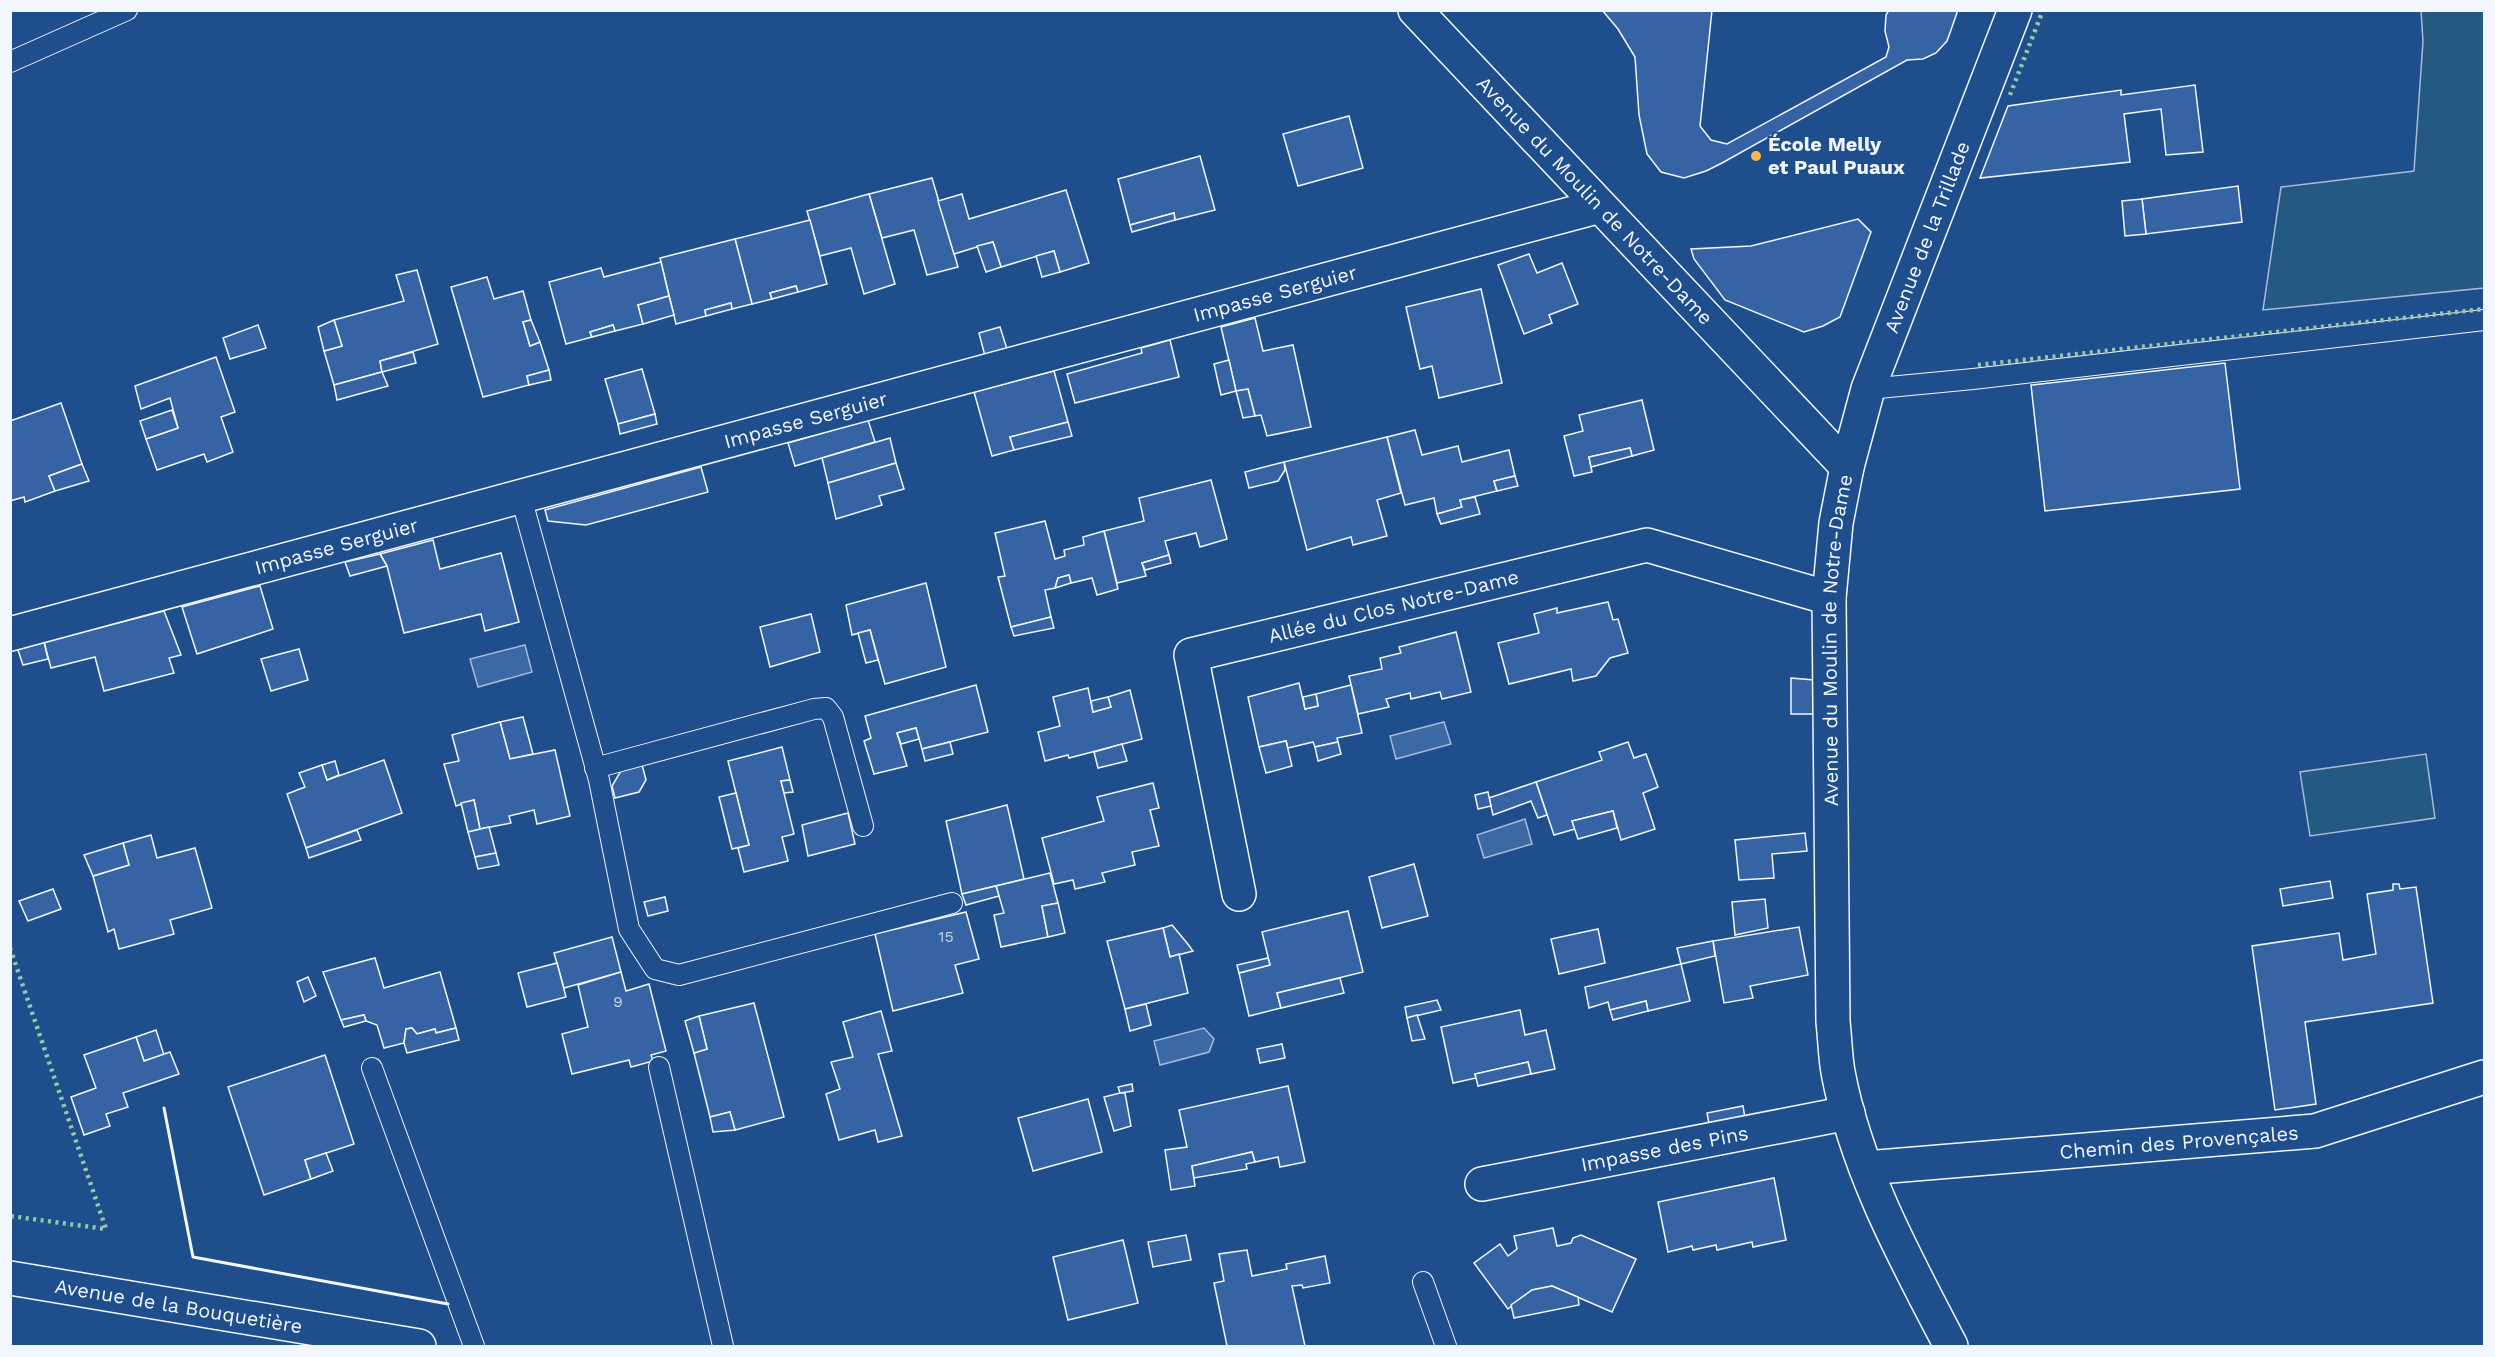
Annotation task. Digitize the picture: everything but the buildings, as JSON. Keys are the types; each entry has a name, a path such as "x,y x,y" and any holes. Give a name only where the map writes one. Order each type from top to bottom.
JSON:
{"street":[{"name":"Avenue du Moulin de Notre-Dame","path":"1415,10 1847,467 1836,523 1829,598 1833,1022 1838,1071 1848,1113 1866,1168 1911,1269 1951,1347"},
{"name":"Avenue de la Trillade","path":"1847,467 1868,388 2015,10"},
{"name":"Impasse Serguier","path":"10,634 1600,206"},
{"name":"Allée du Clos Notre-Dame","path":"1239,894 1191,655 1647,545 1829,598"},
{"name":"Chemin des Provençales","path":"1866,1168 2315,1131 2484,1077"},
{"name":"Impasse des Pins","path":"1482,1184 1848,1113"},
{"name":"Avenue de la Bouquetière","path":"10,1278 418,1347"}],"lane":[{"path":"10,62 127,10"},
{"path":"1868,388 1973,379 2484,320"},
{"path":"521,497 596,768 629,930 655,969 679,975 952,903"},
{"path":"596,768 814,709 826,708 833,717 863,826"},
{"path":"659,1067 723,1347"},
{"path":"372,1068 474,1347"},
{"path":"1423,1282 1446,1347"}],"shaded area":[{"path":"2421,11 2484,11 2484,288 2263,310 2281,187 2414,171 2423,41"},
{"path":"525,645 532,672 478,687 470,659"},
{"path":"1444,722 1451,744 1396,759 1390,736"},
{"path":"2426,754 2435,818 2310,836 2300,772"},
{"path":"1525,819 1532,844 1484,858 1477,835"},
{"path":"1204,1028 1214,1039 1209,1052 1160,1065 1154,1041"}],"hedge":[{"path":"2010,95 2043,10"},
{"path":"1978,365 2484,309"},
{"path":"10,948 106,1229 10,1216"}],"wall":[{"path":"164,1108 193,1257 448,1304"}],"place":[{"name":"École Melly et Paul Puaux","path":"1756,156"}]}
